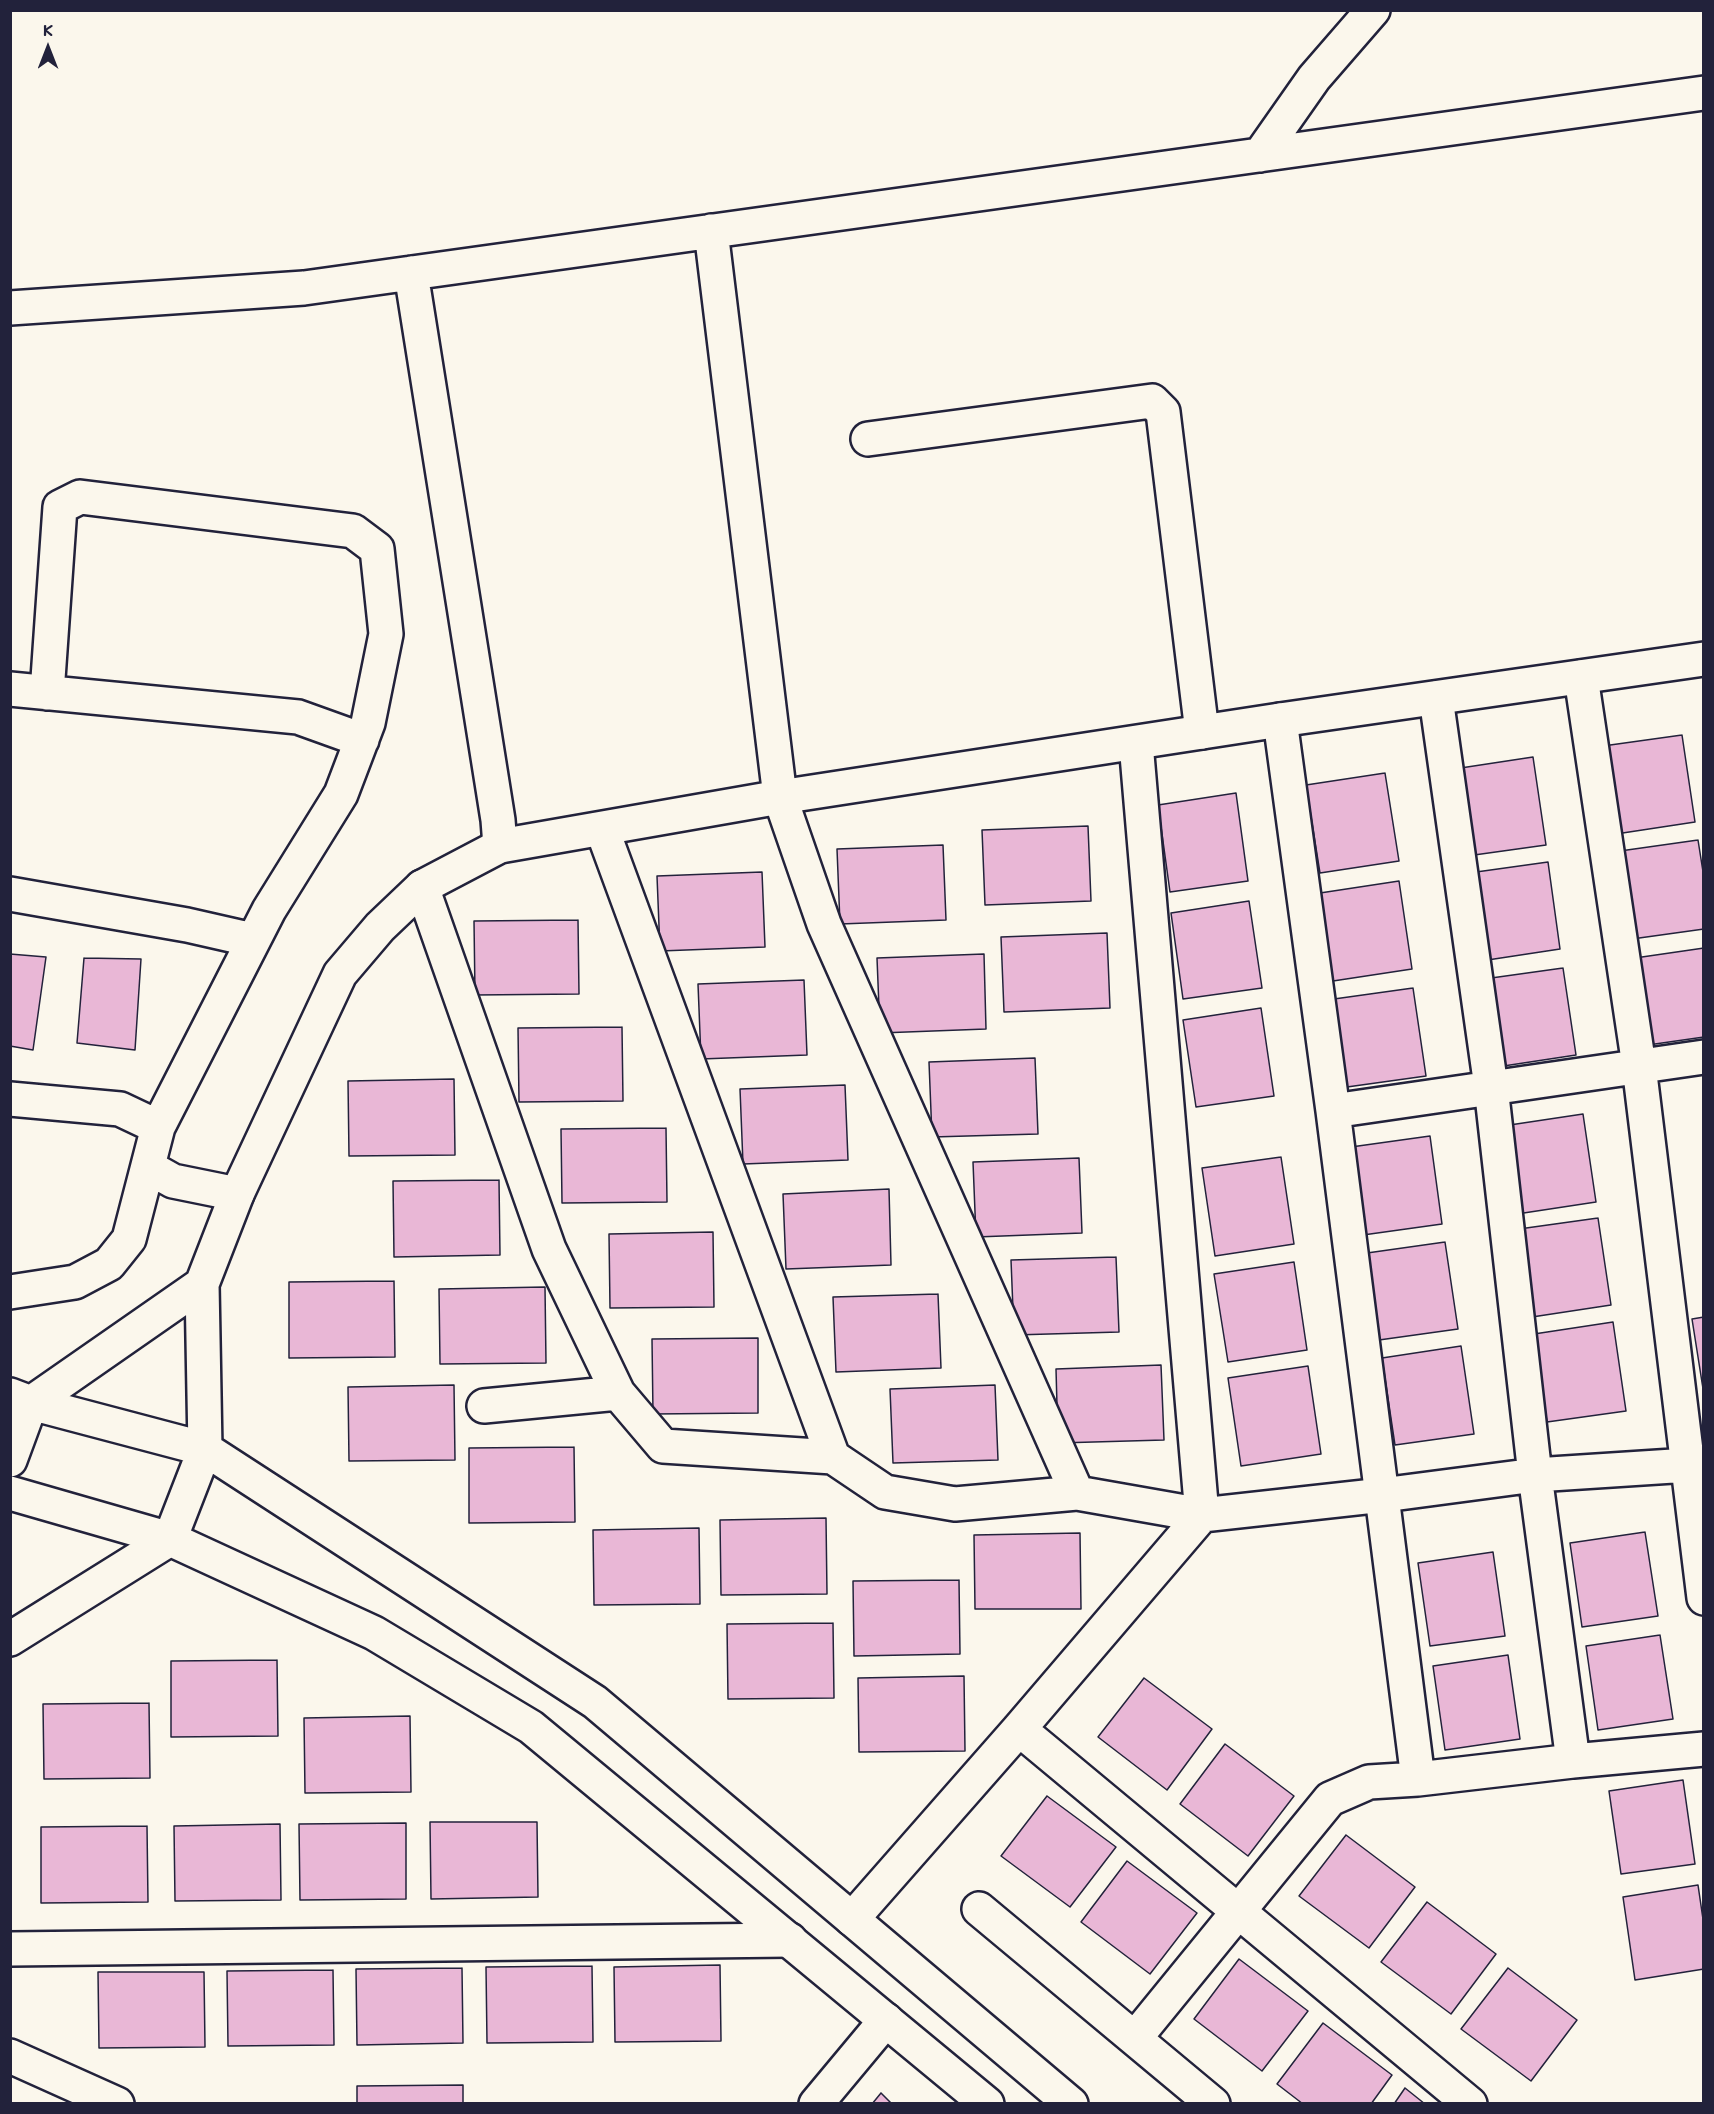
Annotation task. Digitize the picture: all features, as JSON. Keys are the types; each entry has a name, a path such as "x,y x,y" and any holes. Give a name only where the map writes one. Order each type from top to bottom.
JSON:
{"street":[{"path":"1260,155 1314,78 1373,10"},
{"path":"10,308 304,288 1704,93"},
{"path":"711,231 780,797 824,924 1077,1493"},
{"path":"411,273 498,820 500,846"},
{"path":"868,439 1152,401 1163,412 1202,732"},
{"path":"10,1292 75,1282 109,1264 129,1239 158,1127 269,909 341,794 362,740 368,723 386,634 377,549 353,531 80,497 60,507 47,693"},
{"path":"10,1639 170,1539 205,1449 202,1284 237,1194 340,974 380,927 422,887 500,846 780,797 1280,720 1704,659"},
{"path":"1581,677 1695,1464 1704,1598"},
{"path":"10,689 298,717 362,740"},
{"path":"1436,698 1491,1087 1535,1475 1573,1761"},
{"path":"1280,720 1333,1111 1418,1779"},
{"path":"852,1918 1019,1729 1202,1515 1136,743"},
{"path":"602,829 833,1457"},
{"path":"422,887 549,1249 618,1394 663,1446 833,1457 885,1492 955,1504 1077,1493 1202,1515 1535,1475 1695,1464"},
{"path":"10,894 187,924 253,940"},
{"path":"1333,1111 1704,1057"},
{"path":"10,1098 120,1109 158,1127"},
{"path":"147,1167 173,1180 237,1194"},
{"path":"10,1461 21,1399 202,1284"},
{"path":"484,1406 618,1394"},
{"path":"21,1399 205,1449 595,1702 1071,2103"},
{"path":"10,1493 170,1539 374,1633 531,1728 987,2103"},
{"path":"1019,1729 1470,2103"},
{"path":"1135,2038 1329,1799 1370,1782 1704,1749"},
{"path":"979,1909 1213,2103"},
{"path":"10,1949 789,1940"},
{"path":"816,2103 886,2020"},
{"path":"10,2056 117,2103"}],"building":[{"path":"1682,735 1695,822 1616,834 1603,746"},
{"path":"1533,757 1546,845 1467,856 1454,769"},
{"path":"1385,773 1399,861 1320,873 1306,785"},
{"path":"1236,793 1248,881 1170,892 1158,805"},
{"path":"1088,826 1091,901 985,905 982,830"},
{"path":"1698,840 1704,878 1704,929 1632,939 1620,851"},
{"path":"943,845 946,920 840,924 837,849"},
{"path":"1548,862 1560,949 1481,961 1469,873"},
{"path":"762,872 765,947 660,951 657,876"},
{"path":"1399,881 1412,969 1333,981 1320,893"},
{"path":"1249,901 1262,988 1183,999 1171,913"},
{"path":"578,920 579,994 475,995 474,921"},
{"path":"1107,933 1110,1008 1004,1012 1001,937"},
{"path":"1704,948 1704,1037 1648,1045 1635,958"},
{"path":"10,954 46,957 33,1050 10,1046"},
{"path":"984,954 986,1029 880,1033 877,958"},
{"path":"84,958 141,959 135,1050 77,1043"},
{"path":"1563,968 1576,1055 1497,1067 1484,979"},
{"path":"804,980 807,1055 701,1059 698,984"},
{"path":"1413,988 1426,1076 1347,1087 1334,999"},
{"path":"1261,1008 1274,1096 1196,1107 1183,1020"},
{"path":"622,1027 623,1101 519,1102 518,1028"},
{"path":"1035,1058 1038,1134 932,1137 929,1062"},
{"path":"454,1079 455,1155 349,1156 348,1081"},
{"path":"845,1085 848,1160 743,1164 740,1089"},
{"path":"1583,1114 1596,1202 1517,1214 1503,1126"},
{"path":"666,1128 667,1202 562,1203 561,1129"},
{"path":"1430,1136 1442,1224 1363,1235 1351,1147"},
{"path":"1281,1157 1294,1244 1215,1256 1202,1168"},
{"path":"1079,1158 1082,1233 976,1237 973,1162"},
{"path":"499,1180 500,1255 394,1257 393,1181"},
{"path":"889,1189 891,1265 786,1269 783,1194"},
{"path":"1598,1218 1611,1305 1532,1317 1519,1229"},
{"path":"713,1232 714,1307 610,1308 609,1234"},
{"path":"1445,1242 1458,1329 1379,1340 1367,1253"},
{"path":"1116,1257 1119,1332 1014,1335 1011,1260"},
{"path":"1294,1262 1307,1350 1228,1362 1214,1274"},
{"path":"394,1281 395,1357 289,1358 289,1282"},
{"path":"545,1287 546,1363 440,1364 439,1289"},
{"path":"938,1294 941,1368 836,1372 833,1297"},
{"path":"1704,1317 1704,1395 1692,1319"},
{"path":"1613,1322 1626,1411 1547,1422 1534,1334"},
{"path":"758,1338 758,1413 653,1414 652,1339"},
{"path":"1461,1346 1474,1434 1395,1445 1382,1358"},
{"path":"1161,1365 1164,1440 1058,1443 1056,1369"},
{"path":"1308,1366 1321,1454 1241,1466 1228,1378"},
{"path":"454,1385 455,1460 349,1461 348,1387"},
{"path":"995,1385 998,1460 893,1463 890,1389"},
{"path":"574,1447 575,1522 469,1523 469,1448"},
{"path":"826,1518 827,1594 721,1595 720,1520"},
{"path":"699,1528 700,1604 594,1605 593,1530"},
{"path":"1645,1532 1658,1616 1582,1627 1570,1543"},
{"path":"1080,1533 1081,1609 975,1609 974,1535"},
{"path":"1493,1552 1505,1636 1430,1646 1418,1563"},
{"path":"959,1580 960,1654 854,1656 853,1581"},
{"path":"833,1623 834,1698 728,1699 727,1624"},
{"path":"1660,1635 1673,1719 1598,1730 1586,1646"},
{"path":"1508,1655 1520,1739 1445,1750 1433,1666"},
{"path":"277,1660 278,1736 171,1737 171,1661"},
{"path":"964,1676 965,1751 859,1752 858,1678"},
{"path":"1144,1678 1212,1729 1167,1790 1098,1737"},
{"path":"149,1703 150,1778 44,1779 43,1704"},
{"path":"410,1716 411,1792 305,1793 304,1718"},
{"path":"1225,1744 1294,1796 1248,1856 1180,1804"},
{"path":"1683,1780 1695,1864 1621,1874 1609,1791"},
{"path":"1047,1796 1116,1847 1070,1907 1001,1856"},
{"path":"430,1822 537,1822 538,1897 431,1899"},
{"path":"406,1823 406,1899 300,1900 299,1824"},
{"path":"280,1824 281,1900 175,1901 174,1826"},
{"path":"147,1826 148,1902 41,1903 41,1827"},
{"path":"1346,1835 1415,1887 1369,1948 1299,1896"},
{"path":"1127,1861 1197,1913 1150,1974 1081,1922"},
{"path":"1698,1885 1704,1926 1704,1969 1635,1980 1623,1897"},
{"path":"1427,1902 1496,1954 1451,2014 1381,1962"},
{"path":"1239,1959 1308,2011 1262,2071 1194,2019"},
{"path":"720,1965 721,2041 615,2042 614,1967"},
{"path":"592,1966 593,2042 487,2043 486,1967"},
{"path":"462,1968 463,2043 357,2045 356,1969"},
{"path":"1508,1968 1577,2020 1531,2081 1461,2029"},
{"path":"333,1970 334,2045 228,2046 227,1971"},
{"path":"98,1972 204,1972 205,2047 99,2048"},
{"path":"1323,2023 1392,2075 1371,2104 1303,2104 1277,2084"},
{"path":"463,2085 463,2104 357,2104 357,2086"},
{"path":"1405,2088 1425,2104 1394,2104"},
{"path":"881,2093 892,2104 872,2104"}]}
